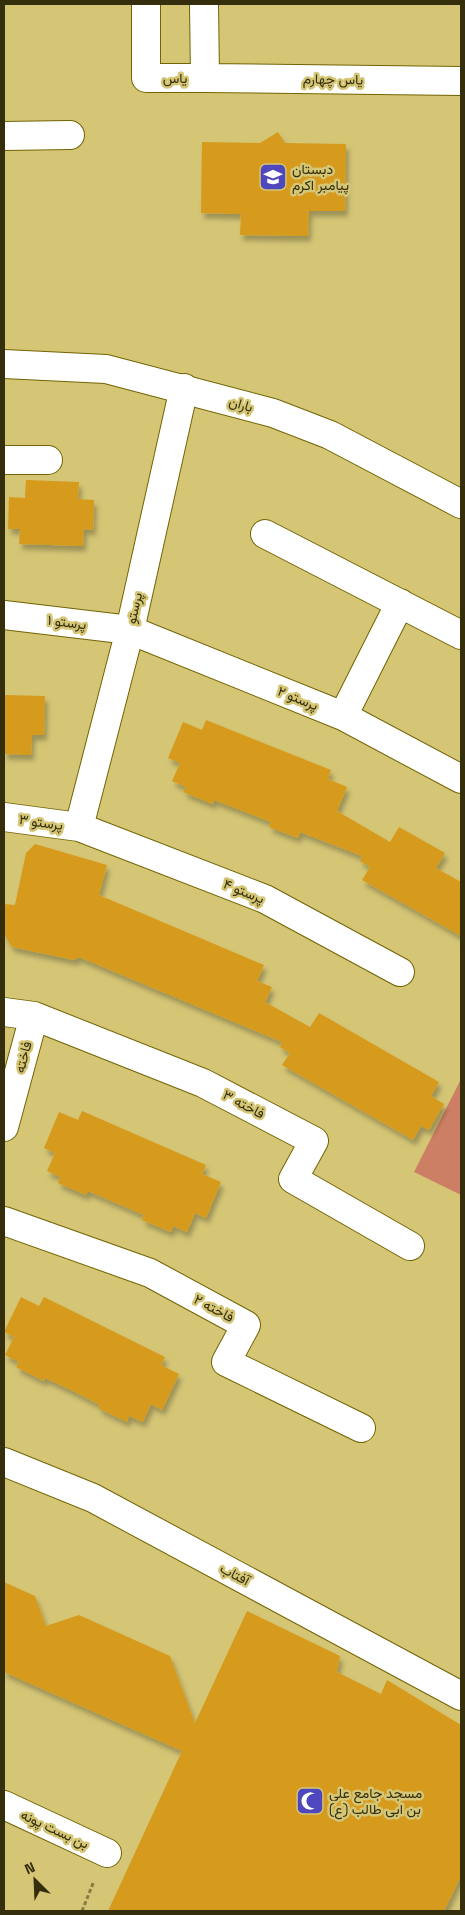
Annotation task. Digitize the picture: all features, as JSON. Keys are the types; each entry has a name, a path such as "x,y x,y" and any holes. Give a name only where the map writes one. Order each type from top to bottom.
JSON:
{"street":[{"name":"یاس","path":"146,4 146,78 205,78 204,4"},
{"name":"یاس چهارم","path":"205,78 461,81"},
{"path":"4,136 70,135"},
{"name":"باران","path":"4,364 106,369 273,413 330,435 461,504"},
{"name":"پرستو","path":"79,827 130,630 184,388"},
{"path":"4,460 48,460"},
{"path":"265,534 461,636"},
{"path":"343,716 400,603"},
{"name":"پرستو ۱","path":"4,615 130,630"},
{"name":"پرستو ۲","path":"130,630 343,716 461,779"},
{"name":"پرستو ۳","path":"4,817 79,827"},
{"name":"پرستو ۴","path":"79,827 265,899 400,972"},
{"name":"فاخته ۳","path":"4,1012 34,1016 204,1083 314,1141 293,1180 410,1246"},
{"name":"فاخته","path":"4,1127 34,1016"},
{"name":"فاخته ۲","path":"4,1221 150,1272 246,1325 226,1362 361,1428"},
{"name":"آفتاب","path":"4,1462 93,1498 461,1696"},
{"name":"بن بست پونه","path":"4,1804 106,1853"}],"shaded area":[{"path":"461,1079 461,1195 414,1172"}],"building":[{"name":"دبستان پیامبر اکرم","path":"278,132 285,143 346,144 345,211 309,211 308,236 240,235 241,214 201,213 202,142 260,143"},
{"path":"26,480 79,482 78,499 94,500 93,530 84,529 83,546 19,544 20,529 8,529 9,497 25,498"},
{"path":"4,695 45,696 44,735 32,735 31,755 4,754"},
{"path":"206,720 331,770 328,779 347,787 337,811 390,842 399,827 445,853 436,868 461,882 461,936 362,880 370,867 360,861 362,856 300,832 298,838 269,827 271,822 214,800 213,804 183,792 186,787 172,781 180,763 168,758 183,722 202,730"},
{"path":"35,844 107,865 99,895 264,965 257,981 272,987 265,1002 310,1027 319,1013 439,1082 431,1096 444,1104 429,1130 421,1126 413,1140 282,1065 290,1053 280,1047 282,1042 79,957 74,960 12,947 4,934 4,904 15,905 26,853"},
{"path":"82,1111 206,1165 202,1174 221,1182 206,1218 195,1213 187,1232 173,1226 171,1232 142,1220 144,1215 88,1191 86,1195 58,1183 60,1177 47,1171 55,1153 44,1148 59,1112 78,1120"},
{"path":"21,1297 39,1306 44,1297 165,1357 161,1365 179,1374 162,1410 151,1404 143,1422 129,1416 127,1422 98,1408 100,1405 73,1391 45,1378 44,1381 16,1367 19,1362 5,1355 14,1337 4,1332"},
{"name":"مسجد جامع علی بن ابی طالب (ع)","path":"4,1582 35,1596 46,1626 79,1615 170,1656 195,1723 247,1611 340,1656 337,1672 381,1694 387,1680 461,1725 461,1876 444,1911 108,1911 182,1751 4,1672"}],"place":[{"name":"دبستان پیامبر اکرم","path":"273,177"},
{"name":"مسجد جامع علی بن ابی طالب (ع)","path":"310,1801"}]}
